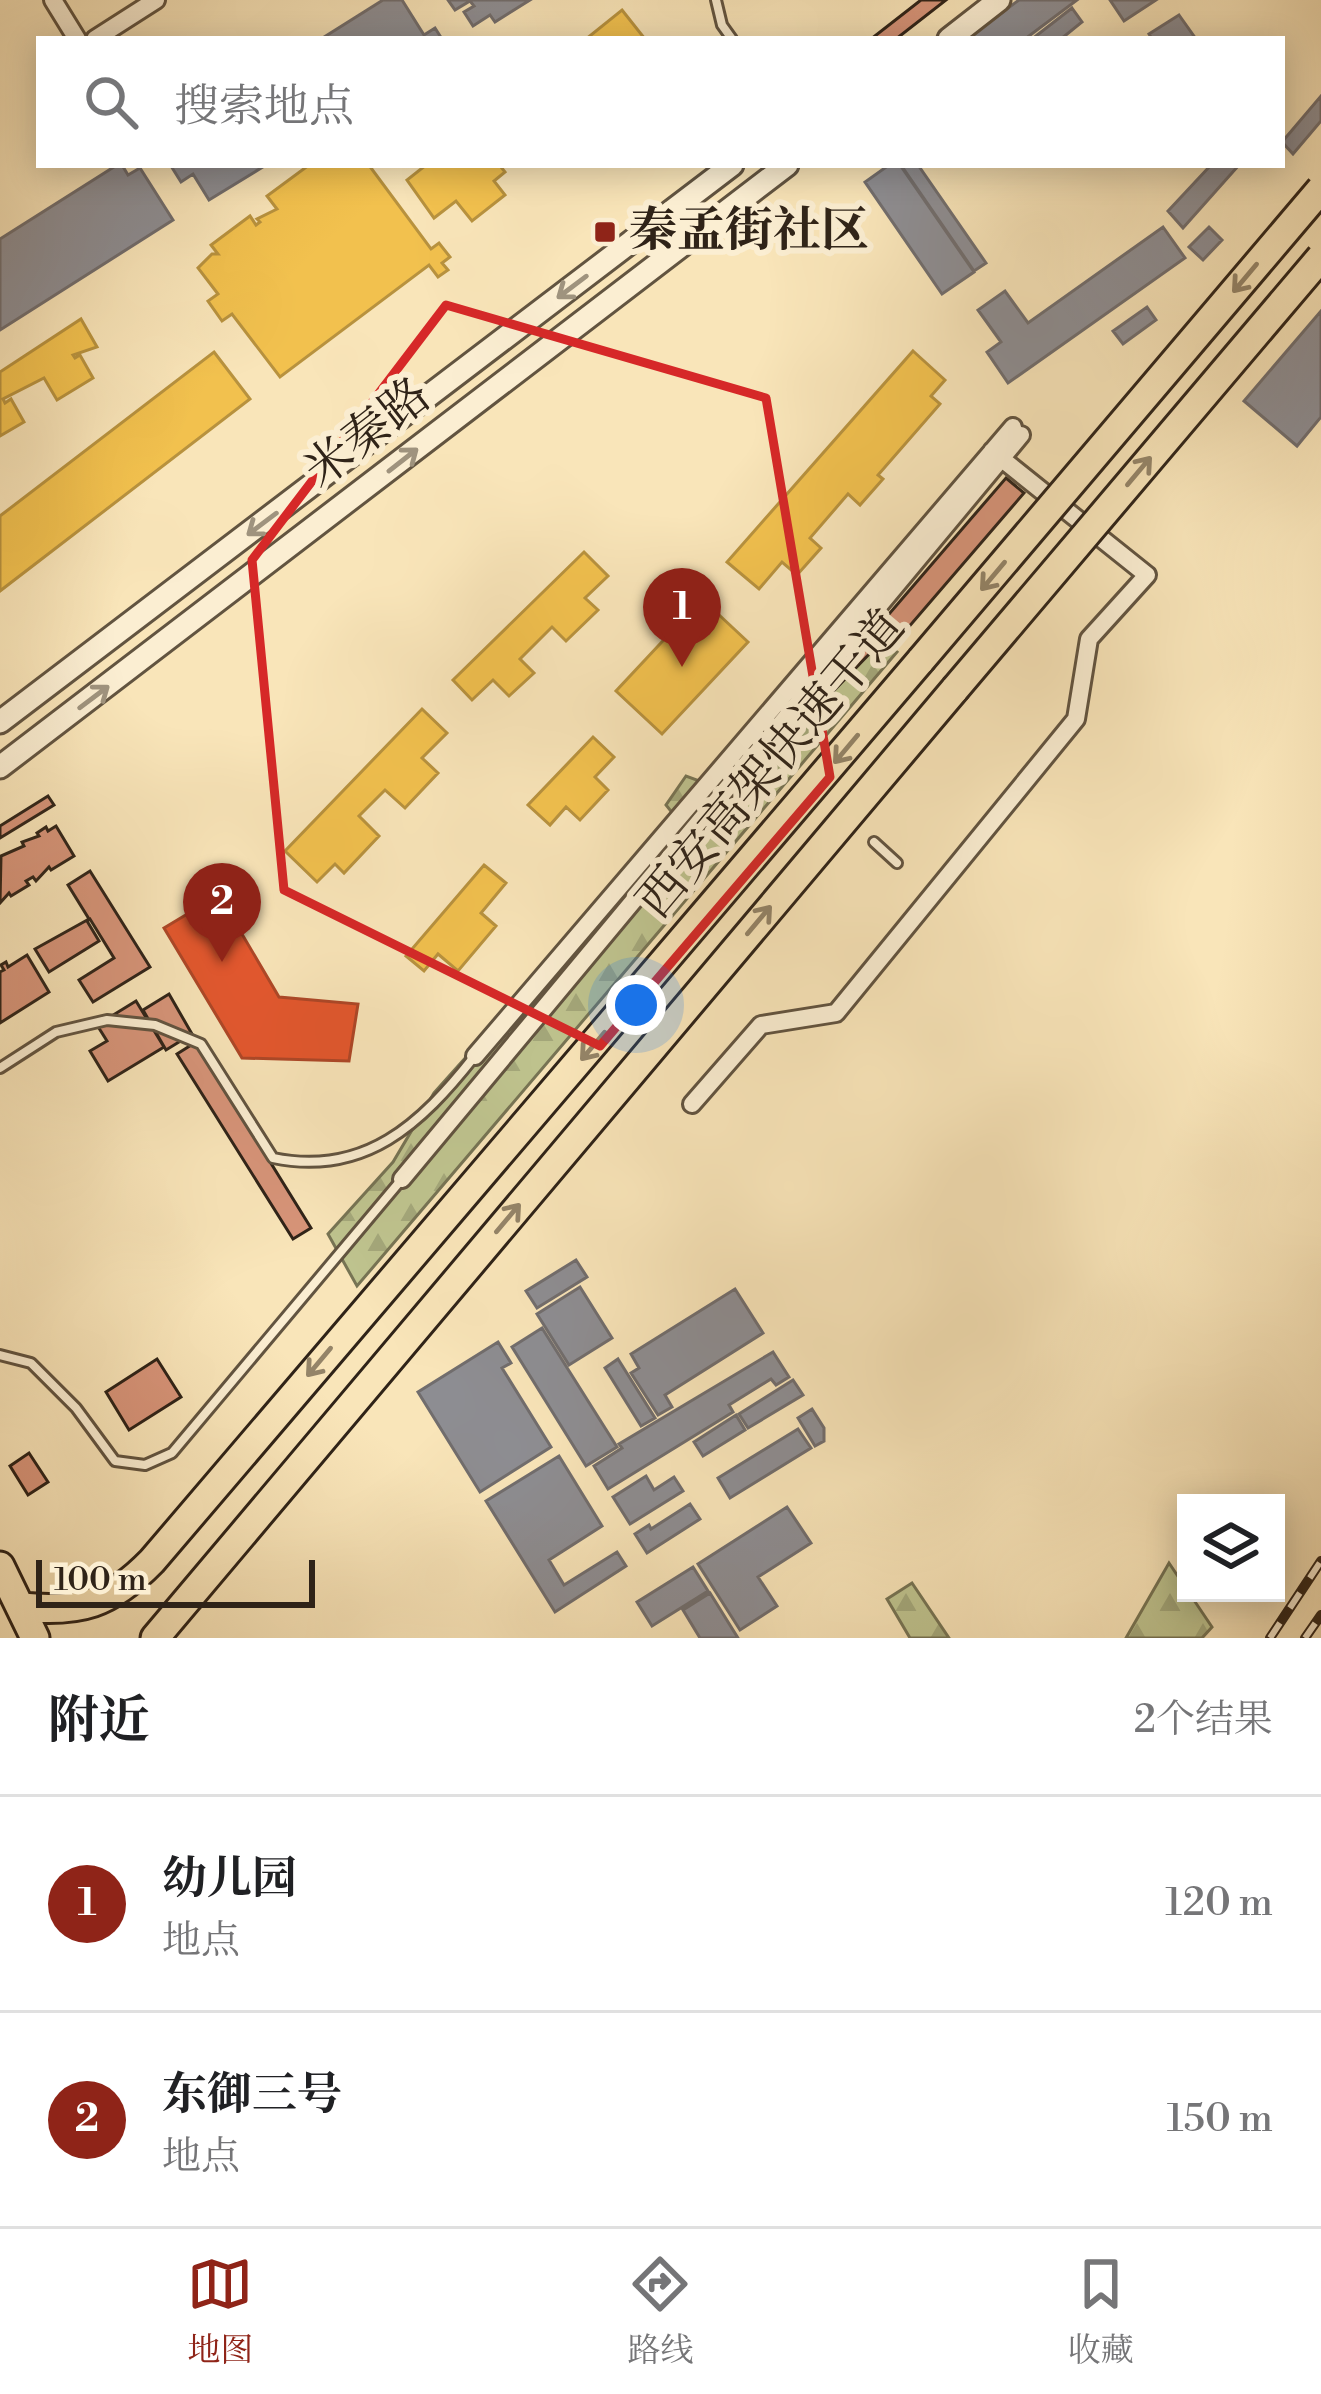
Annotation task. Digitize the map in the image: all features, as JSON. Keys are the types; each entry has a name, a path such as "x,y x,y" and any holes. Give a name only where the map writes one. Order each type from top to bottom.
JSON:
{"highway":[{"name":"西安高架快速干道","path":"21,1607 61,1611 93,1604 122,1588 152,1561 1321,189"},
{"name":"西安高架快速干道","path":"155,1638 1321,257"},
{"path":"0,1566 35,1638"}],"street":[{"path":"53,0 75,36"},
{"path":"100,36 156,0"},
{"path":"953,36 999,0"},
{"name":"米秦路","path":"0,722 728,168"},
{"name":"米秦路","path":"0,767 783,168"},
{"path":"630,242 650,270"},
{"path":"402,1179 764,744 1017,430"},
{"path":"475,1056 997,454"},
{"path":"692,1104 761,1025 836,1013 1076,718 1089,639 1147,575 997,454"}],"lane":[{"path":"716,0 722,26 730,36"},
{"path":"764,744 786,762"},
{"path":"874,842 897,863"},
{"path":"0,1068 56,1032 107,1019 155,1025 201,1044 273,1158 308,1165 383,1146 435,1106 475,1056"},
{"path":"0,1355 31,1363 76,1408 115,1461 146,1465 172,1453 402,1179"}],"highlighted area":[{"path":"446,305 766,398 830,777 600,1046 284,890 252,560"}],"green space":[{"path":"861,624 897,652 357,1286 328,1234 393,1162 434,1093 678,820 666,805 686,776 729,792"},
{"path":"1169,1563 1177,1575 1177,1602 1195,1602 1212,1627 1202,1638 1126,1638"},
{"path":"912,1583 949,1638 910,1638 887,1599"}],"building: 住宅":[{"path":"622,10 643,36 590,36"},
{"path":"305,168 371,168 431,249 439,243 450,257 442,263 448,270 438,277 429,265 280,377 232,314 222,321 208,301 218,294 198,268 218,254 211,245 250,216 256,225 257,219 277,209 267,196"},
{"path":"422,168 502,168 505,172 494,181 505,195 472,221 456,201 434,218 407,180"},
{"path":"81,319 97,347 73,355 80,355 93,378 57,400 44,378 3,399 5,403 11,399 24,422 0,436 0,372"},
{"path":"913,351 945,380 931,396 940,404 878,475 883,479 860,505 848,494 810,538 821,548 797,575 782,562 759,589 727,562"},
{"path":"214,352 250,399 0,591 0,516"},
{"path":"584,552 608,576 585,598 598,610 566,641 552,627 520,659 534,673 509,696 493,680 472,700 453,680"},
{"path":"702,599 748,642 662,734 616,691"},
{"path":"422,709 447,733 422,758 438,773 405,808 385,790 359,816 379,836 344,873 335,864 317,882 285,851"},
{"path":"593,737 614,757 595,777 608,790 580,820 566,807 550,825 528,805"},
{"path":"484,865 506,883 481,913 496,926 458,971 438,954 424,971 406,956"}],"building: 商业":[{"path":"219,895 279,997 358,1004 349,1061 242,1058 164,928"}],"building: 工业":[{"path":"383,0 402,0 424,35 435,28 440,36 326,36"},
{"path":"448,0 530,0 495,22 490,15 473,26 464,12 474,6 470,1 455,10"},
{"path":"1019,0 1077,0 1029,36 972,35"},
{"path":"1110,0 1156,0 1124,21"},
{"path":"1072,8 1082,22 1065,36 1036,36"},
{"path":"1179,15 1194,36 1150,36"},
{"path":"1321,96 1321,121 1293,154 1285,138"},
{"path":"112,168 124,168 128,175 140,168 173,220 0,330 0,239"},
{"path":"172,168 261,168 209,200 193,174 181,182"},
{"path":"885,168 902,168 974,272 942,294 865,182"},
{"path":"903,168 920,168 986,263 974,271"},
{"path":"1208,168 1236,168 1183,228 1168,211"},
{"path":"1163,227 1185,258 1008,383 987,352 1001,342 978,310 1005,291 1028,323"},
{"path":"1209,227 1222,240 1203,260 1189,247"},
{"path":"1147,307 1156,320 1123,344 1113,331"},
{"path":"1321,311 1321,417 1297,446 1244,401"},
{"path":"576,1260 587,1277 537,1308 526,1291"},
{"path":"580,1287 612,1338 569,1365 537,1314"},
{"path":"735,1289 763,1333 665,1395 672,1407 658,1415 631,1373 639,1368 631,1354"},
{"path":"542,1328 617,1447 586,1466 512,1347"},
{"path":"498,1342 511,1363 502,1368 551,1447 480,1492 418,1392"},
{"path":"773,1352 789,1377 776,1385 771,1379 729,1405 733,1412 608,1489 594,1466 622,1448 619,1444"},
{"path":"618,1359 655,1418 641,1426 605,1368"},
{"path":"793,1380 803,1395 748,1428 739,1414"},
{"path":"812,1409 824,1428 824,1441 815,1446 798,1418"},
{"path":"736,1415 745,1430 703,1456 694,1442"},
{"path":"798,1429 811,1448 730,1498 718,1478"},
{"path":"559,1456 602,1526 549,1560 564,1585 617,1552 626,1566 555,1612 486,1501"},
{"path":"646,1476 654,1490 674,1477 683,1491 630,1524 613,1497"},
{"path":"690,1504 700,1519 647,1553 635,1534"},
{"path":"787,1507 811,1543 758,1577 777,1606 740,1630 698,1564"},
{"path":"693,1567 708,1591 652,1626 637,1602"},
{"path":"710,1593 738,1638 700,1638 683,1610"}],"building: 其他":[{"path":"921,0 946,0 900,36 875,36"},
{"path":"1006,478 1024,493 895,643 877,628"},
{"path":"863,636 875,648 821,704 808,693"},
{"path":"790,709 805,722 774,758 758,744"},
{"path":"48,796 54,805 0,838 0,826"},
{"path":"56,826 74,856 49,867 36,881 33,877 26,881 29,885 9,893 0,903 1,856 24,846 22,842 39,836 46,827 48,831"},
{"path":"90,871 150,967 93,1002 79,980 114,958 90,919 99,941 49,972 35,949 89,919 68,885"},
{"path":"27,955 49,992 0,1023 1,965 6,962 8,967"},
{"path":"169,994 192,1034 166,1050 143,1010"},
{"path":"136,1001 164,1047 108,1081 90,1051 107,1041 97,1025"},
{"path":"196,1042 311,1228 293,1239 177,1054"},
{"path":"157,1359 181,1397 129,1430 106,1392"},
{"path":"29,1453 48,1482 28,1495 10,1466"}],"railway":[{"path":"1270,1638 1321,1561"},
{"path":"1305,1638 1321,1615"}],"place":[{"name":"秦孟街社区","path":"605,232"},
{"name":"幼儿园","path":"682,667"},
{"name":"东御三号","path":"222,962"}]}
